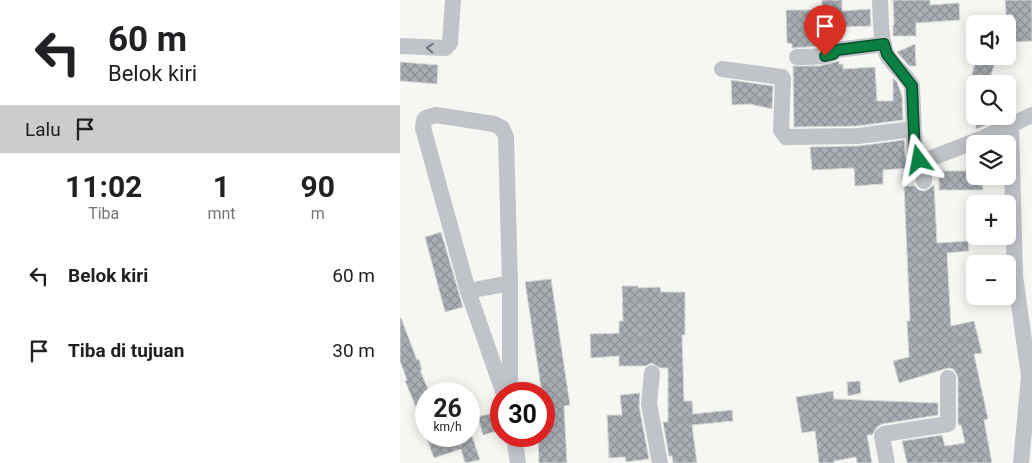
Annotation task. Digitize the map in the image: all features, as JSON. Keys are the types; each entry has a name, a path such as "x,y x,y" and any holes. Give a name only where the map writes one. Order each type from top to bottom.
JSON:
{"street":[{"path":"400,46 446,48 450,43 454,0"},
{"path":"880,0 884,44 887,54 912,86 915,156 924,161"},
{"path":"796,57 825,56 833,54 837,50 884,44"},
{"path":"722,69 782,77 784,79 780,130 786,137 858,136 913,130"},
{"path":"500,382 468,291 423,128 426,118 436,115 494,124 505,132 507,143 510,283 510,382"},
{"path":"1016,123 1032,115"},
{"path":"924,161 1011,125 1015,276 1029,376 1021,463"},
{"path":"924,161 924,182"},
{"path":"468,291 510,283"},
{"path":"652,373 649,404 660,463"},
{"path":"887,463 882,436 884,434 948,424 948,378"},
{"path":"516,447 518,463"}],"building":[{"path":"822,0 842,0 842,11 870,9 871,26 839,27 839,40 821,46 792,48 792,44 787,43 786,10 822,10"},
{"path":"893,0 930,0 930,5 959,3 960,20 916,23 916,36 893,36"},
{"path":"1005,0 1032,0 1032,41 1016,42 1016,15 1006,15"},
{"path":"915,44 916,66 909,66 897,52"},
{"path":"839,61 839,64 843,64 843,69 875,67 877,101 893,101 893,78 897,82 902,96 903,120 857,126 794,127 793,66 819,66"},
{"path":"400,62 438,65 437,84 400,81"},
{"path":"975,65 994,65 991,75 972,75"},
{"path":"731,80 773,86 772,109 750,104 732,105"},
{"path":"976,125 986,125 976,129"},
{"path":"904,140 905,156 911,168 883,170 883,184 855,186 854,168 812,170 810,147 858,146"},
{"path":"939,171 966,171 966,185 983,185 983,190 939,190"},
{"path":"934,185 937,243 966,241 966,245 968,245 969,251 947,253 951,326 974,321 982,353 974,354 988,419 984,420 992,463 907,463 902,441 942,435 945,446 965,443 961,425 958,425 958,378 953,369 948,368 899,383 893,361 909,357 907,321 910,321 904,186 915,186 919,190 924,191"},
{"path":"441,232 463,307 445,312 425,237"},
{"path":"551,279 570,405 564,406 567,463 539,463 538,447 555,447 555,382 540,382 525,282"},
{"path":"622,286 638,286 638,288 660,287 661,292 685,292 685,335 682,335 684,401 692,401 693,414 732,410 733,421 692,425 697,463 673,463 672,456 669,456 663,422 668,422 668,368 660,368 652,363 645,366 619,366 619,356 591,358 590,334 619,333 619,321 623,321"},
{"path":"401,318 417,360 419,359 422,370 420,370 425,382 415,382 415,405 405,381 407,380 400,361"},
{"path":"860,381 861,393 848,396 847,382"},
{"path":"833,391 834,399 938,403 938,415 882,424 877,427 872,435 867,435 872,463 857,463 856,457 834,461 834,463 819,463 815,431 802,433 796,397"},
{"path":"640,393 639,406 649,459 626,462 625,457 609,458 607,415 622,415 620,395"},
{"path":"490,414 490,433 483,435 480,416"},
{"path":"430,447 476,447 480,460 465,463 461,449 434,458"}],"route":[{"path":"825,56 833,54 837,50 884,44 887,54 897,69 908,79 912,86 915,156 919,160"}]}
